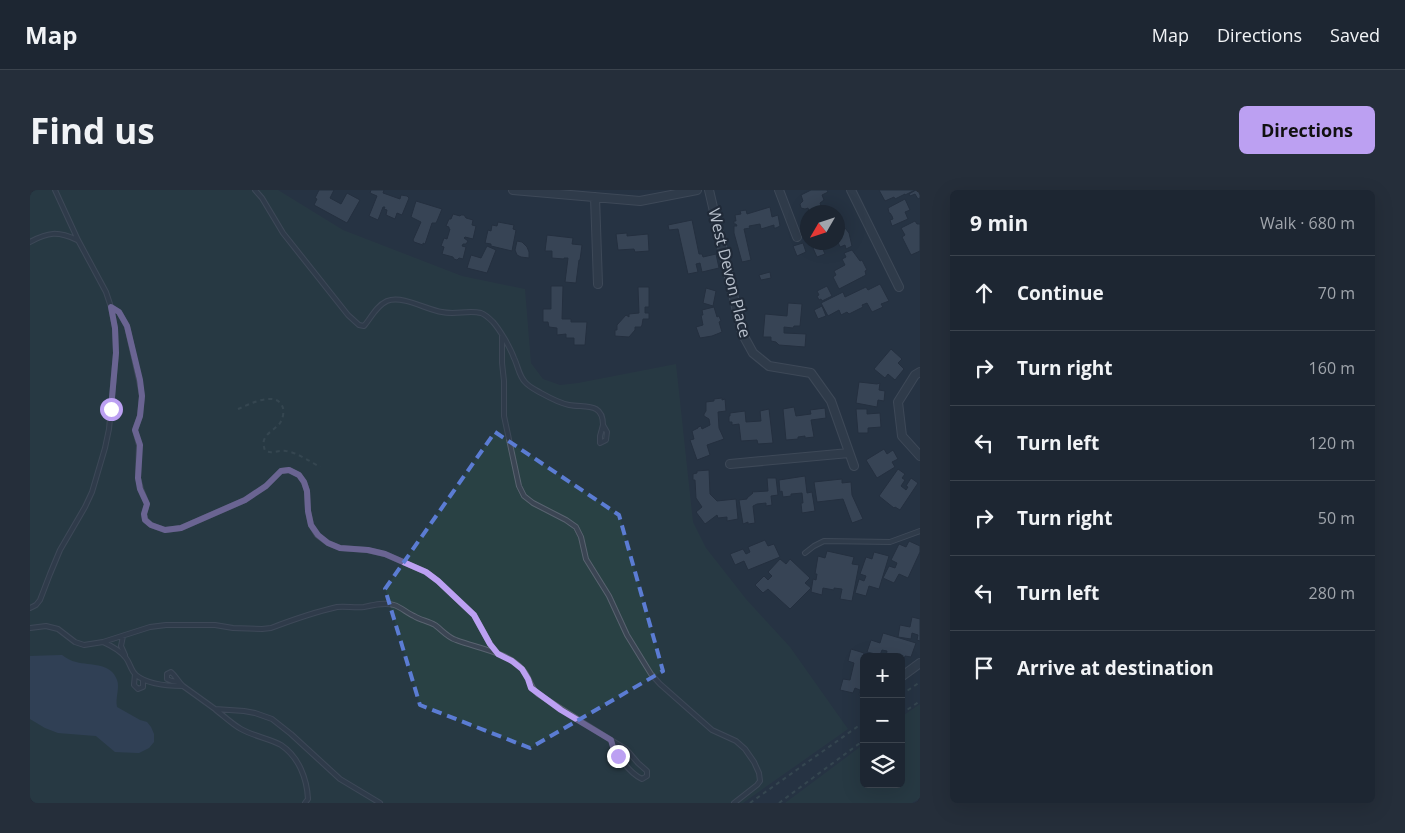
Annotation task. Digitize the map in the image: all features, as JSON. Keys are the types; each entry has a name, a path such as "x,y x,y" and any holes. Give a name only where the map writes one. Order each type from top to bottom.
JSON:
{"street":[{"path":"513,190 640,201 697,190"},
{"name":"West Devon Place","path":"709,190 742,333 753,353 769,366 811,374 831,401 854,466"},
{"path":"779,190 797,237"},
{"path":"851,190 899,287"},
{"path":"596,197 598,284"},
{"path":"920,372 915,375 898,402 902,436 920,456"},
{"path":"730,464 849,452"},
{"path":"905,674 920,664"}],"lane":[{"path":"30,608 40,600 60,550 92,492 106,448 116,353 115,328 106,292 78,240 55,190"},
{"path":"255,190 262,198 283,233 348,315 359,325 364,326 380,306 388,301 398,300 442,312 482,313 493,322 502,336 514,356 526,383 552,400 568,405 588,406 598,410 603,416 603,424"},
{"path":"30,242 43,235 56,234 78,240"},
{"path":"111,307 119,312 127,326 141,388 140,416 135,430 140,445 138,478 140,489 147,504 144,514 145,520 151,525 165,530 181,528 245,500 266,486 281,471 289,470 299,475 304,482 307,491 311,525 318,535 328,543 340,548 368,550 385,554 426,572 474,615 490,644 498,654"},
{"path":"502,336 504,416 519,486 524,496 533,503 576,527 581,536 586,559 609,596 627,635 651,674 712,730 736,741 745,749 754,762 760,781 734,803"},
{"path":"805,553 824,541 890,542 920,531"},
{"path":"30,628 52,627 58,629 75,642 84,645 103,642 150,627 214,625 262,629 271,628 338,607 393,605 435,625 444,634 455,640 498,654 512,661 522,669 531,688 538,694 626,749 638,764 647,771 647,776 642,780 636,776 618,756 611,740"},
{"path":"123,636 121,646 134,674 134,685 138,688 143,687 143,680"},
{"path":"103,642 115,647 126,658"},
{"path":"134,674 143,680 167,686 183,686"},
{"path":"178,682 239,728 253,736 280,745 293,756 301,768 308,788 308,799 305,803"},
{"path":"215,710 244,711 272,719 340,779 380,803"}],"path":[{"path":"238,409 264,399 279,402 283,408 283,416 280,424 270,431 264,439 263,446 265,451 271,453 282,450 289,451 320,467"},
{"path":"905,692 920,682"},
{"path":"905,711 920,701"},
{"path":"750,803 860,725"},
{"path":"779,803 860,743"}],"highlighted area":[{"path":"495,432 619,515 663,671 530,748 420,705 385,589"}],"green space":[{"path":"30,190 278,190 343,230 462,276 525,289 531,363 543,379 560,385 578,383 676,364 693,522 706,548 746,599 790,647 848,729 743,803 30,803"},
{"path":"920,704 920,798 912,803 785,803 860,747 860,788 905,788 905,714"}],"water":[{"path":"62,655 74,662 105,667 114,674 118,683 117,707 147,722 151,727 154,734 154,742 149,748 139,753 115,752 96,736 58,733 30,719 30,656"}],"building":[{"path":"319,190 334,190 330,198 341,204 347,193 360,200 347,223 314,205"},
{"path":"371,190 384,190 383,193 400,199 401,195 407,196 409,198 402,215 397,213 395,219 386,215 387,210 383,207 378,220 369,216 377,196 370,193"},
{"path":"811,190 827,190 828,192 822,195 824,200 820,203 821,205 800,205 803,201 801,195"},
{"path":"879,190 915,190 895,199 894,197 885,201"},
{"path":"920,190 920,198 918,199 915,194 910,196 909,194"},
{"path":"905,199 910,210 905,212 908,219 892,226 890,220 893,219 888,208"},
{"path":"416,201 442,209 436,223 432,223 423,245 413,240 421,222 411,217"},
{"path":"770,207 772,217 778,215 780,226 774,228 774,225 761,229 760,224 744,229 751,260 742,262 734,233 734,226 737,226 734,224 734,221 736,221 735,215 741,214 740,211 746,210 747,214"},
{"path":"453,214 464,215 466,218 473,220 472,225 476,226 473,239 464,238 468,241 462,246 466,247 463,259 459,258 457,260 442,254 444,247 441,246 444,238 447,239 450,229 446,226"},
{"path":"692,220 699,254 702,254 703,257 716,254 719,268 702,272 700,263 696,264 698,272 688,274 678,229 669,230 668,225"},
{"path":"915,221 917,224 920,224 920,251 911,255 902,237 905,235 901,228"},
{"path":"498,222 514,225 513,229 516,230 512,251 485,243 488,230 491,231 492,225 497,226"},
{"path":"845,228 849,233 852,246 846,249"},
{"path":"627,233 627,236 648,234 649,251 635,252 634,249 618,250 616,234"},
{"path":"547,235 573,238 572,244 582,245 576,283 565,282 568,258 552,258 552,251 545,251"},
{"path":"517,241 522,242 527,247 529,258 517,255 515,250"},
{"path":"800,244 800,250 805,250 806,252 797,256 793,246"},
{"path":"487,246 496,250 487,273 467,268 471,255 481,258"},
{"path":"814,250 823,250 825,254 817,257"},
{"path":"852,250 860,261 862,260 867,270 865,271 866,275 839,289 833,277 836,275 834,271 845,265 842,259 846,257 844,253"},
{"path":"770,272 771,278 761,280 759,275"},
{"path":"880,284 889,301 881,304 883,307 872,312 867,303 849,314 847,312 841,315 839,310 828,316 821,303 843,292 845,297 866,287 868,290"},
{"path":"551,286 563,286 562,319 571,319 571,322 587,322 585,345 574,345 574,338 566,338 566,334 557,335 557,328 549,327 548,322 543,322 543,309 551,309"},
{"path":"827,286 832,296 822,301 821,299 819,300 817,291"},
{"path":"638,287 649,287 649,307 645,307 645,313 649,313 649,319 643,319 641,327 635,327 635,330 629,337 615,336 617,325 626,315 629,317 629,314 639,313"},
{"path":"706,288 716,291 713,306 703,303"},
{"path":"788,303 802,304 800,326 794,326 793,328 784,327 784,333 806,334 805,347 779,345 771,341 771,337 763,337 765,314 787,316"},
{"path":"822,306 826,316 818,319 814,310"},
{"path":"714,307 717,317 719,316 721,321 719,322 722,332 700,338 696,327 703,325 702,310"},
{"path":"891,349 902,359 898,363 904,369 895,380 888,374 885,378 874,369"},
{"path":"859,382 880,383 879,390 885,391 884,401 878,400 877,407 856,403"},
{"path":"722,398 722,400 725,399 726,411 718,412 719,428 724,439 707,445 710,455 697,460 690,440 694,439 692,431 701,426 702,429 710,425 709,419 704,416 706,402"},
{"path":"794,407 796,416 811,414 810,410 825,408 826,418 811,420 814,437 805,438 805,436 786,440 783,409"},
{"path":"769,409 773,443 758,444 757,440 741,441 739,424 732,425 732,422 729,422 730,413 745,411 746,422 761,421 760,411"},
{"path":"856,409 867,409 867,414 880,413 881,427 868,428 868,433 858,433"},
{"path":"884,449 887,454 893,450 898,459 892,462 895,467 877,478 866,460"},
{"path":"898,469 905,474 902,478 905,480 901,486 906,490 908,487 906,486 911,478 918,483 900,510 894,508 879,496"},
{"path":"709,470 710,494 717,501 736,499 738,519 727,521 727,517 718,518 717,515 705,524 696,512 702,507 696,498 693,474 697,473 697,471"},
{"path":"805,476 807,493 812,492 815,511 802,513 802,493 783,497 782,491 780,492 779,480"},
{"path":"767,478 776,478 778,495 771,496 772,505 766,506 766,503 753,506 755,523 748,524 748,522 743,524 739,500 747,499 752,492 768,491"},
{"path":"842,479 842,483 851,482 852,495 863,519 852,523 843,499 817,502 814,482"},
{"path":"765,540 768,546 774,544 780,557 748,570 744,561 735,565 730,554 743,549 746,554 750,552 748,547"},
{"path":"909,541 920,546 920,552 908,578 899,574 894,583 883,578 889,566 895,568 897,563 891,560 899,544 906,547"},
{"path":"827,551 854,557 852,564 859,565 852,601 840,599 842,589 823,588 822,595 811,592 813,579 816,580 818,556 825,558"},
{"path":"874,552 889,556 879,589 869,586 866,596 855,593 859,579 864,581 866,576 860,574 866,557 872,559"},
{"path":"780,559 786,564 790,559 810,578 805,583 811,588 790,609 768,589 763,593 755,585 764,576 768,580 772,576 768,572"},
{"path":"912,617 920,619 920,641 917,640 918,635 912,633 911,639 898,637 900,625 910,627"},
{"path":"883,633 916,643 911,657 905,656 905,653 887,653 887,651 882,650 881,653 867,652 871,640 880,643"},
{"path":"851,649 864,653 860,653 860,690 855,688 853,693 840,690 843,679 850,680 854,663 848,661"}],"route":[{"path":"111,409 116,353 115,328 111,307 119,312 127,326 140,380 142,396 140,416 135,430 140,445 138,478 140,489 147,504 144,514 145,520 151,525 165,530 181,528 245,500 266,486 281,471 289,470 299,475 304,482 307,491 311,525 318,535 328,543 340,548 368,550 385,554 426,572 474,615 490,644 498,654 522,669 531,688 561,710 611,740 618,756"}]}
